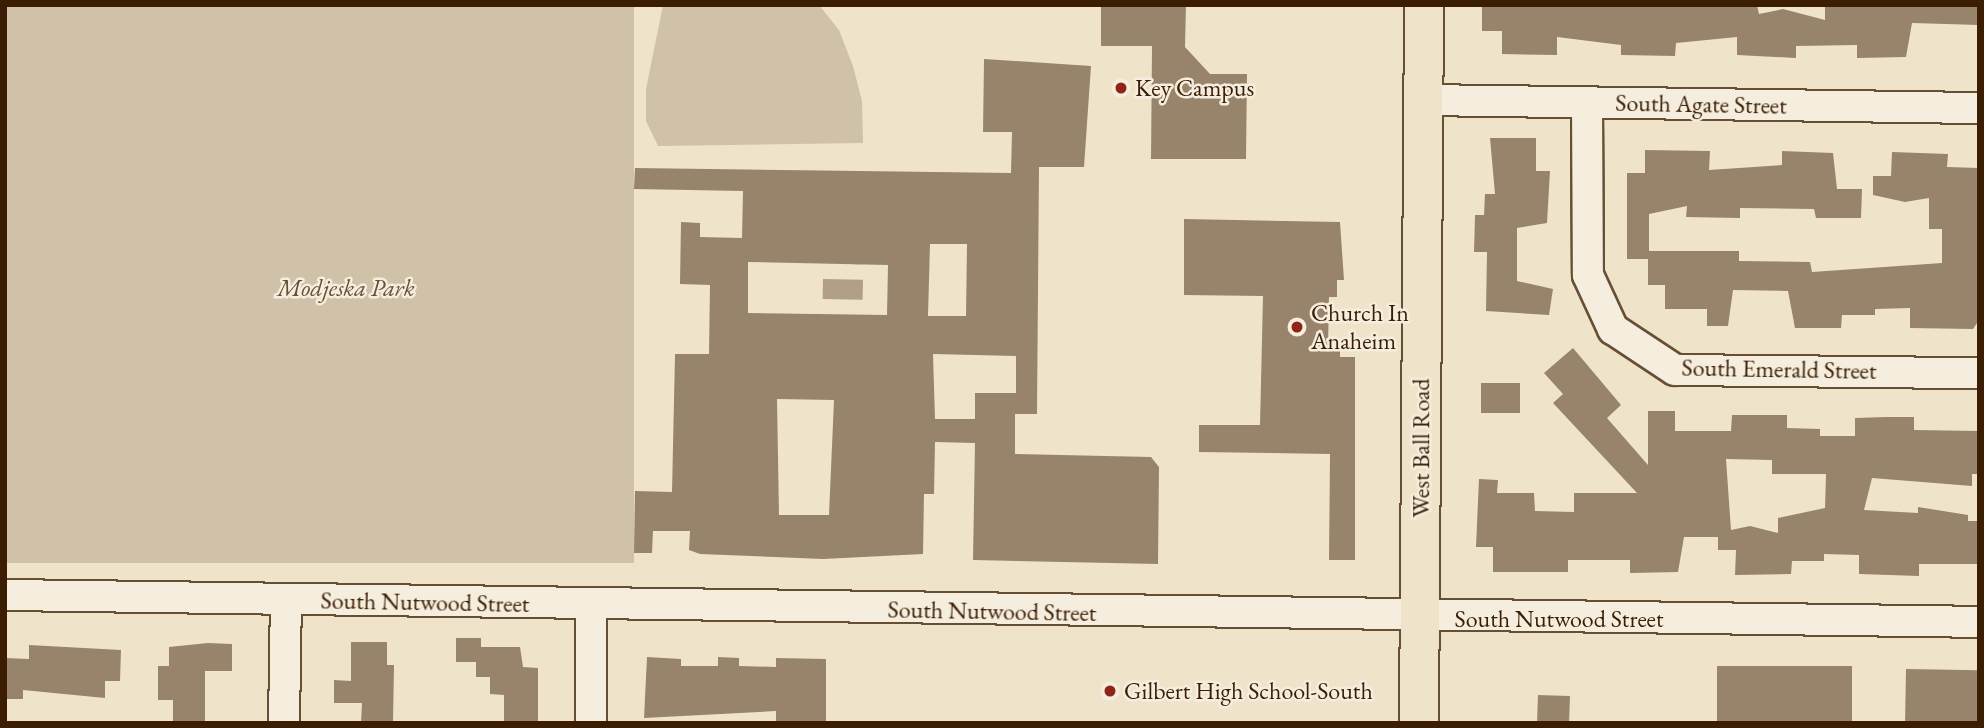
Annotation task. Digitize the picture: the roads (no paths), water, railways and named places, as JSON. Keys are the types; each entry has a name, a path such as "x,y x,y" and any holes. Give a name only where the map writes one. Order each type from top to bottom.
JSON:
{"main road":[{"name":"West Ball Road","path":"1419,723 1424,5"}],"street":[{"name":"South Agate Street","path":"1423,100 1979,108"},
{"name":"South Emerald Street","path":"1587,103 1588,275 1613,329 1675,370 1979,373"},
{"name":"South Nutwood Street","path":"5,595 1420,618 1979,622"},
{"path":"285,723 286,599"},
{"path":"591,605 591,723"}],"place":[{"name":"Key Campus","path":"1121,88"},
{"name":"Church In Anaheim","path":"1297,327"},
{"name":"Gilbert High School-South","path":"1110,691"}],"park label":[{"name":"Modjeska Park","path":"346,288"}]}
